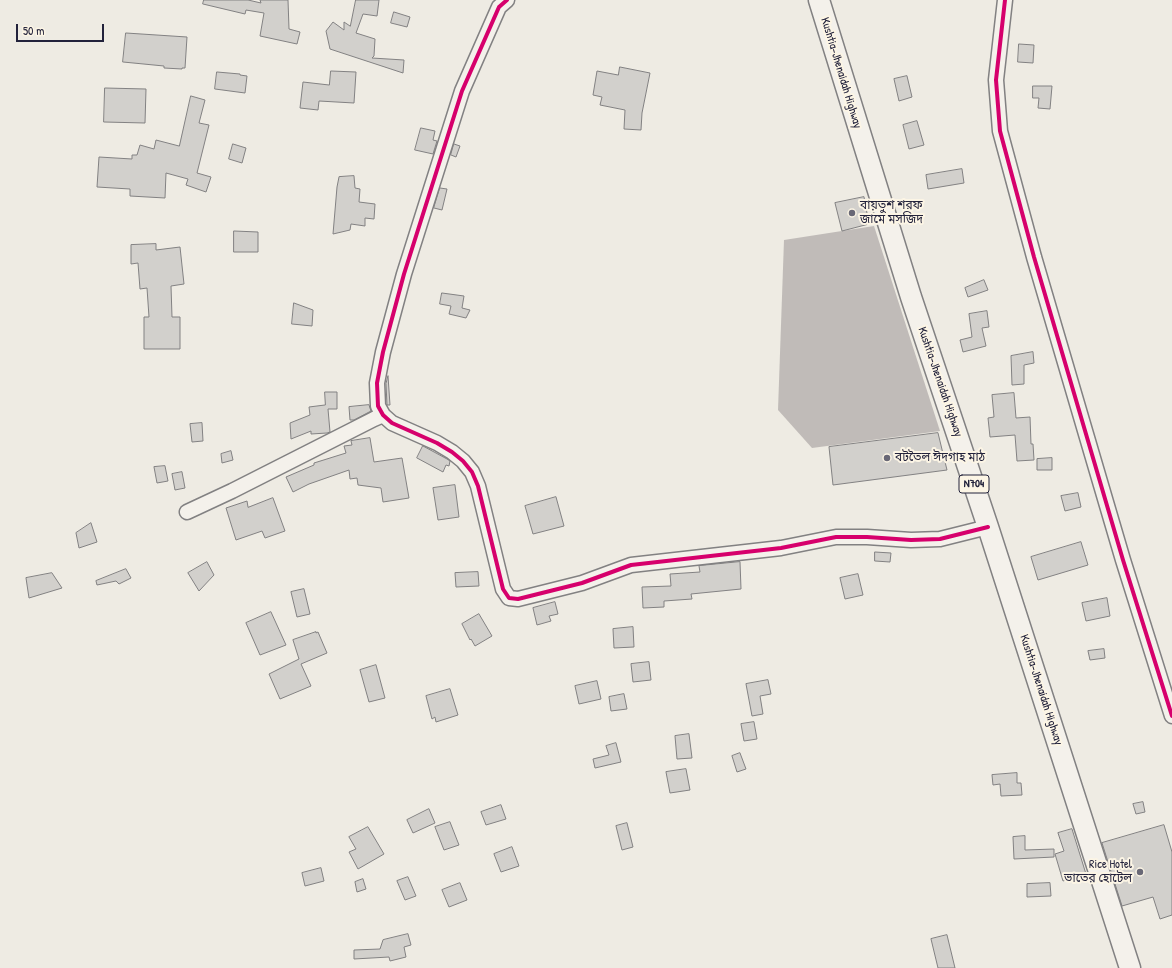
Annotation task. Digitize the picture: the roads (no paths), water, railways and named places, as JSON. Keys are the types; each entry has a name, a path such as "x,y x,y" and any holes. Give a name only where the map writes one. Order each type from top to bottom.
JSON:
{"highway":[{"name":"Kushtia-Jhenaidah Highway","path":"819,0 911,297 988,527 1130,968"}],"street":[{"path":"507,0 499,7 462,91 404,274 383,352 377,383 378,406 383,415 392,423 437,442 463,461 472,472 478,486 503,589 509,598 518,599 582,583 631,565 781,548 836,537 867,536 911,540 940,539 988,527"},
{"path":"1005,0 996,80 1000,132 1034,257 1119,545 1172,716"},
{"path":"187,512 383,415"}],"place":[{"name":"বায়তুশ শরফ জামে মসজিদ","path":"852,213"},
{"name":"বটতৈল ঈদগাহ মাঠ","path":"887,458"},
{"name":"Rice Hotel ভাতের হোটেল","path":"1140,872"}]}
